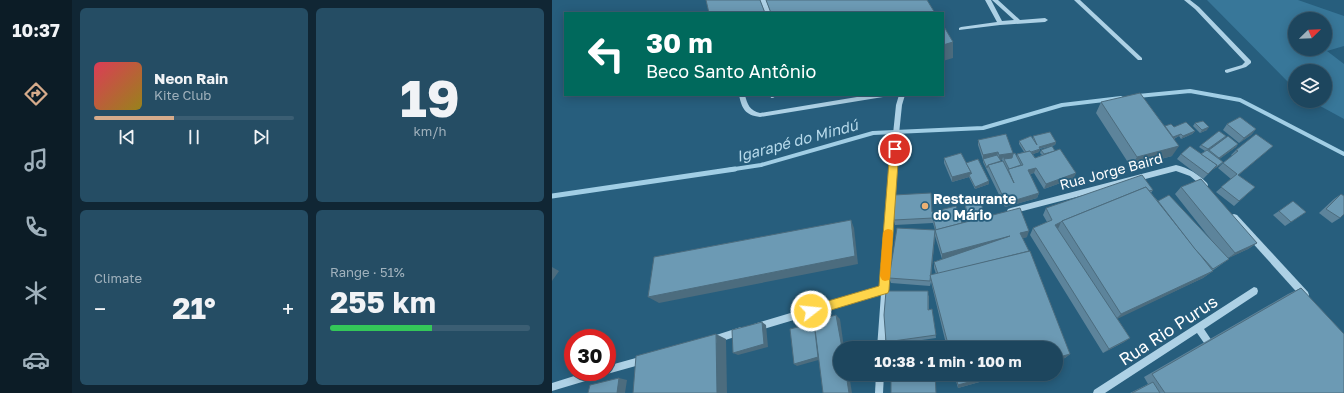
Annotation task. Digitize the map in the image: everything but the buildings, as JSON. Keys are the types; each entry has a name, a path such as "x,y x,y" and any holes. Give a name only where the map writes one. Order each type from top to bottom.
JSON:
{"street":[{"path":"763,0 768,12"},
{"path":"988,0 1000,23"},
{"path":"995,0 1018,21"},
{"path":"1077,0 1140,59"},
{"path":"1187,0 1197,8 1249,62 1244,66 1227,71"},
{"path":"961,29 1018,21 1045,20"},
{"path":"742,96 747,110 752,114 760,115 877,96"},
{"path":"881,341 893,163 899,105 902,96"},
{"name":"Rua Jorge Baird","path":"1004,213 1176,168 1184,169 1194,174 1211,191"},
{"path":"1227,209 1312,303"},
{"path":"704,342 884,290"},
{"name":"Rua Rio Purus","path":"1097,393 1254,292"},
{"path":"1198,328 1218,355"},
{"path":"616,367 652,357"},
{"path":"552,386 570,381"},
{"path":"879,393 880,381"}],"shaded area":[{"path":"1207,0 1298,0 1344,16 1344,46 1332,50 1332,12 1288,12 1288,56 1332,55 1344,64 1344,119 1324,108 1332,108 1332,64 1288,64 1288,82"}],"waterway":[{"name":"Igarapé do Mindú","path":"1138,96 1190,91 1240,100 1344,154"},
{"name":"Igarapé do Mindú","path":"728,170 761,165 873,133 983,128 1062,105 1121,98"},
{"name":"Igarapé do Mindú","path":"552,196 735,169"}],"slow traffic":[{"path":"885,276 888,233"}],"place":[{"name":"Restaurante do Mário","path":"925,206"}],"route":[{"path":"811,311 884,290 895,149"}]}
